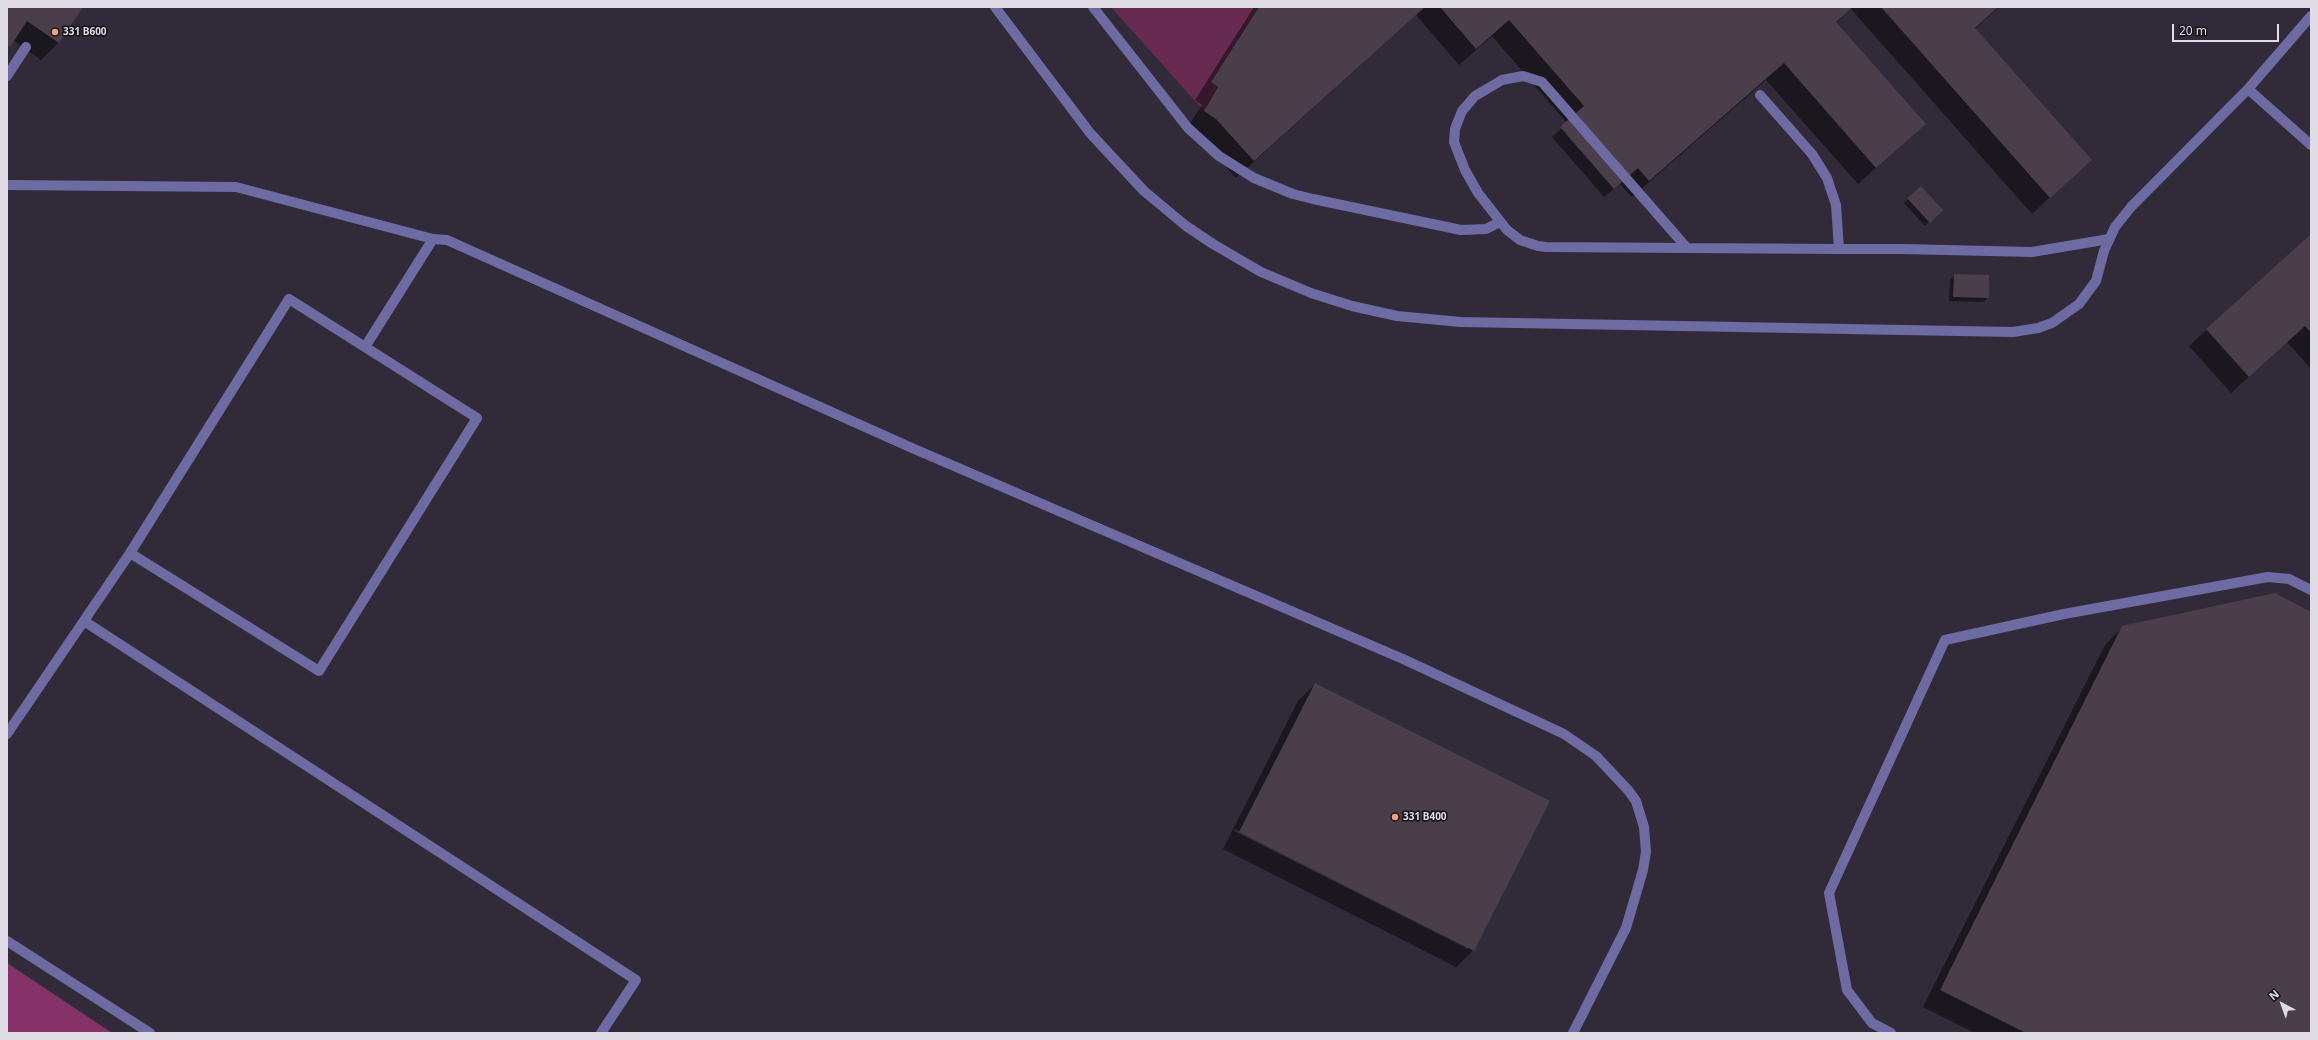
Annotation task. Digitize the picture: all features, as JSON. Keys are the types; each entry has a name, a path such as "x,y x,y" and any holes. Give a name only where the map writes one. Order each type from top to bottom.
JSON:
{"lane":[{"path":"995,7 1090,133 1144,191 1186,226 1236,258 1311,293 1352,306 1397,316 1461,322 2013,332 2038,328 2052,323 2079,304 2096,281 2109,239 2131,207 2248,89 2311,16"},
{"path":"1093,7 1188,128 1219,156 1254,178 1293,194 1462,230 1486,229 1500,222"},
{"path":"7,76 26,47"},
{"path":"1687,248 1550,89 1542,82 1528,76 1502,80 1475,96 1462,111 1455,129 1456,150 1464,170 1500,222 1520,240 1542,246 1687,248 1839,249 2032,252 2109,239"},
{"path":"2248,89 2311,145"},
{"path":"1760,95 1812,154 1827,178 1836,205 1839,249"},
{"path":"7,185 236,187 433,239 447,240 912,448 1403,659 1564,734 1590,751 1607,766 1636,801 1644,827 1646,852 1626,928 1573,1033"},
{"path":"365,347 433,239"},
{"path":"7,734 130,553 289,299 477,418 319,671 130,553"},
{"path":"1891,1033 1872,1023 1847,990 1829,893 1945,640 2064,614 2268,577 2289,579 2311,590"},
{"path":"84,621 636,980 601,1033"},
{"path":"7,941 150,1033"}],"shaded area":[{"path":"1111,7 1259,7 1211,82 1218,87 1204,111"},
{"path":"7,963 112,1033 7,1033"}],"building":[{"name":"331 B600","path":"7,7 83,7 59,43 27,21 10,47 7,45"},
{"path":"1259,7 1425,7 1254,161 1216,119 1204,111 1218,87 1211,82"},
{"path":"1440,7 1853,7 1836,22 1926,124 1876,168 1784,63 1649,181 1638,168 1614,189 1560,127 1584,106 1509,20 1476,49"},
{"path":"1881,7 1998,7 1975,28 2092,160 2050,198"},
{"path":"1921,186 1943,210 1930,223 1907,198"},
{"path":"2311,234 2311,333 2305,326 2249,377 2206,329"},
{"path":"1954,274 1989,275 1989,298 1953,297"},
{"path":"2275,593 2311,612 2311,1033 2026,1033 1940,990 2122,626"},
{"name":"331 B400","path":"1315,683 1550,801 1474,951 1239,832"}],"place":[{"name":"331 B600","path":"55,32"},
{"name":"331 B400","path":"1395,817"}]}
